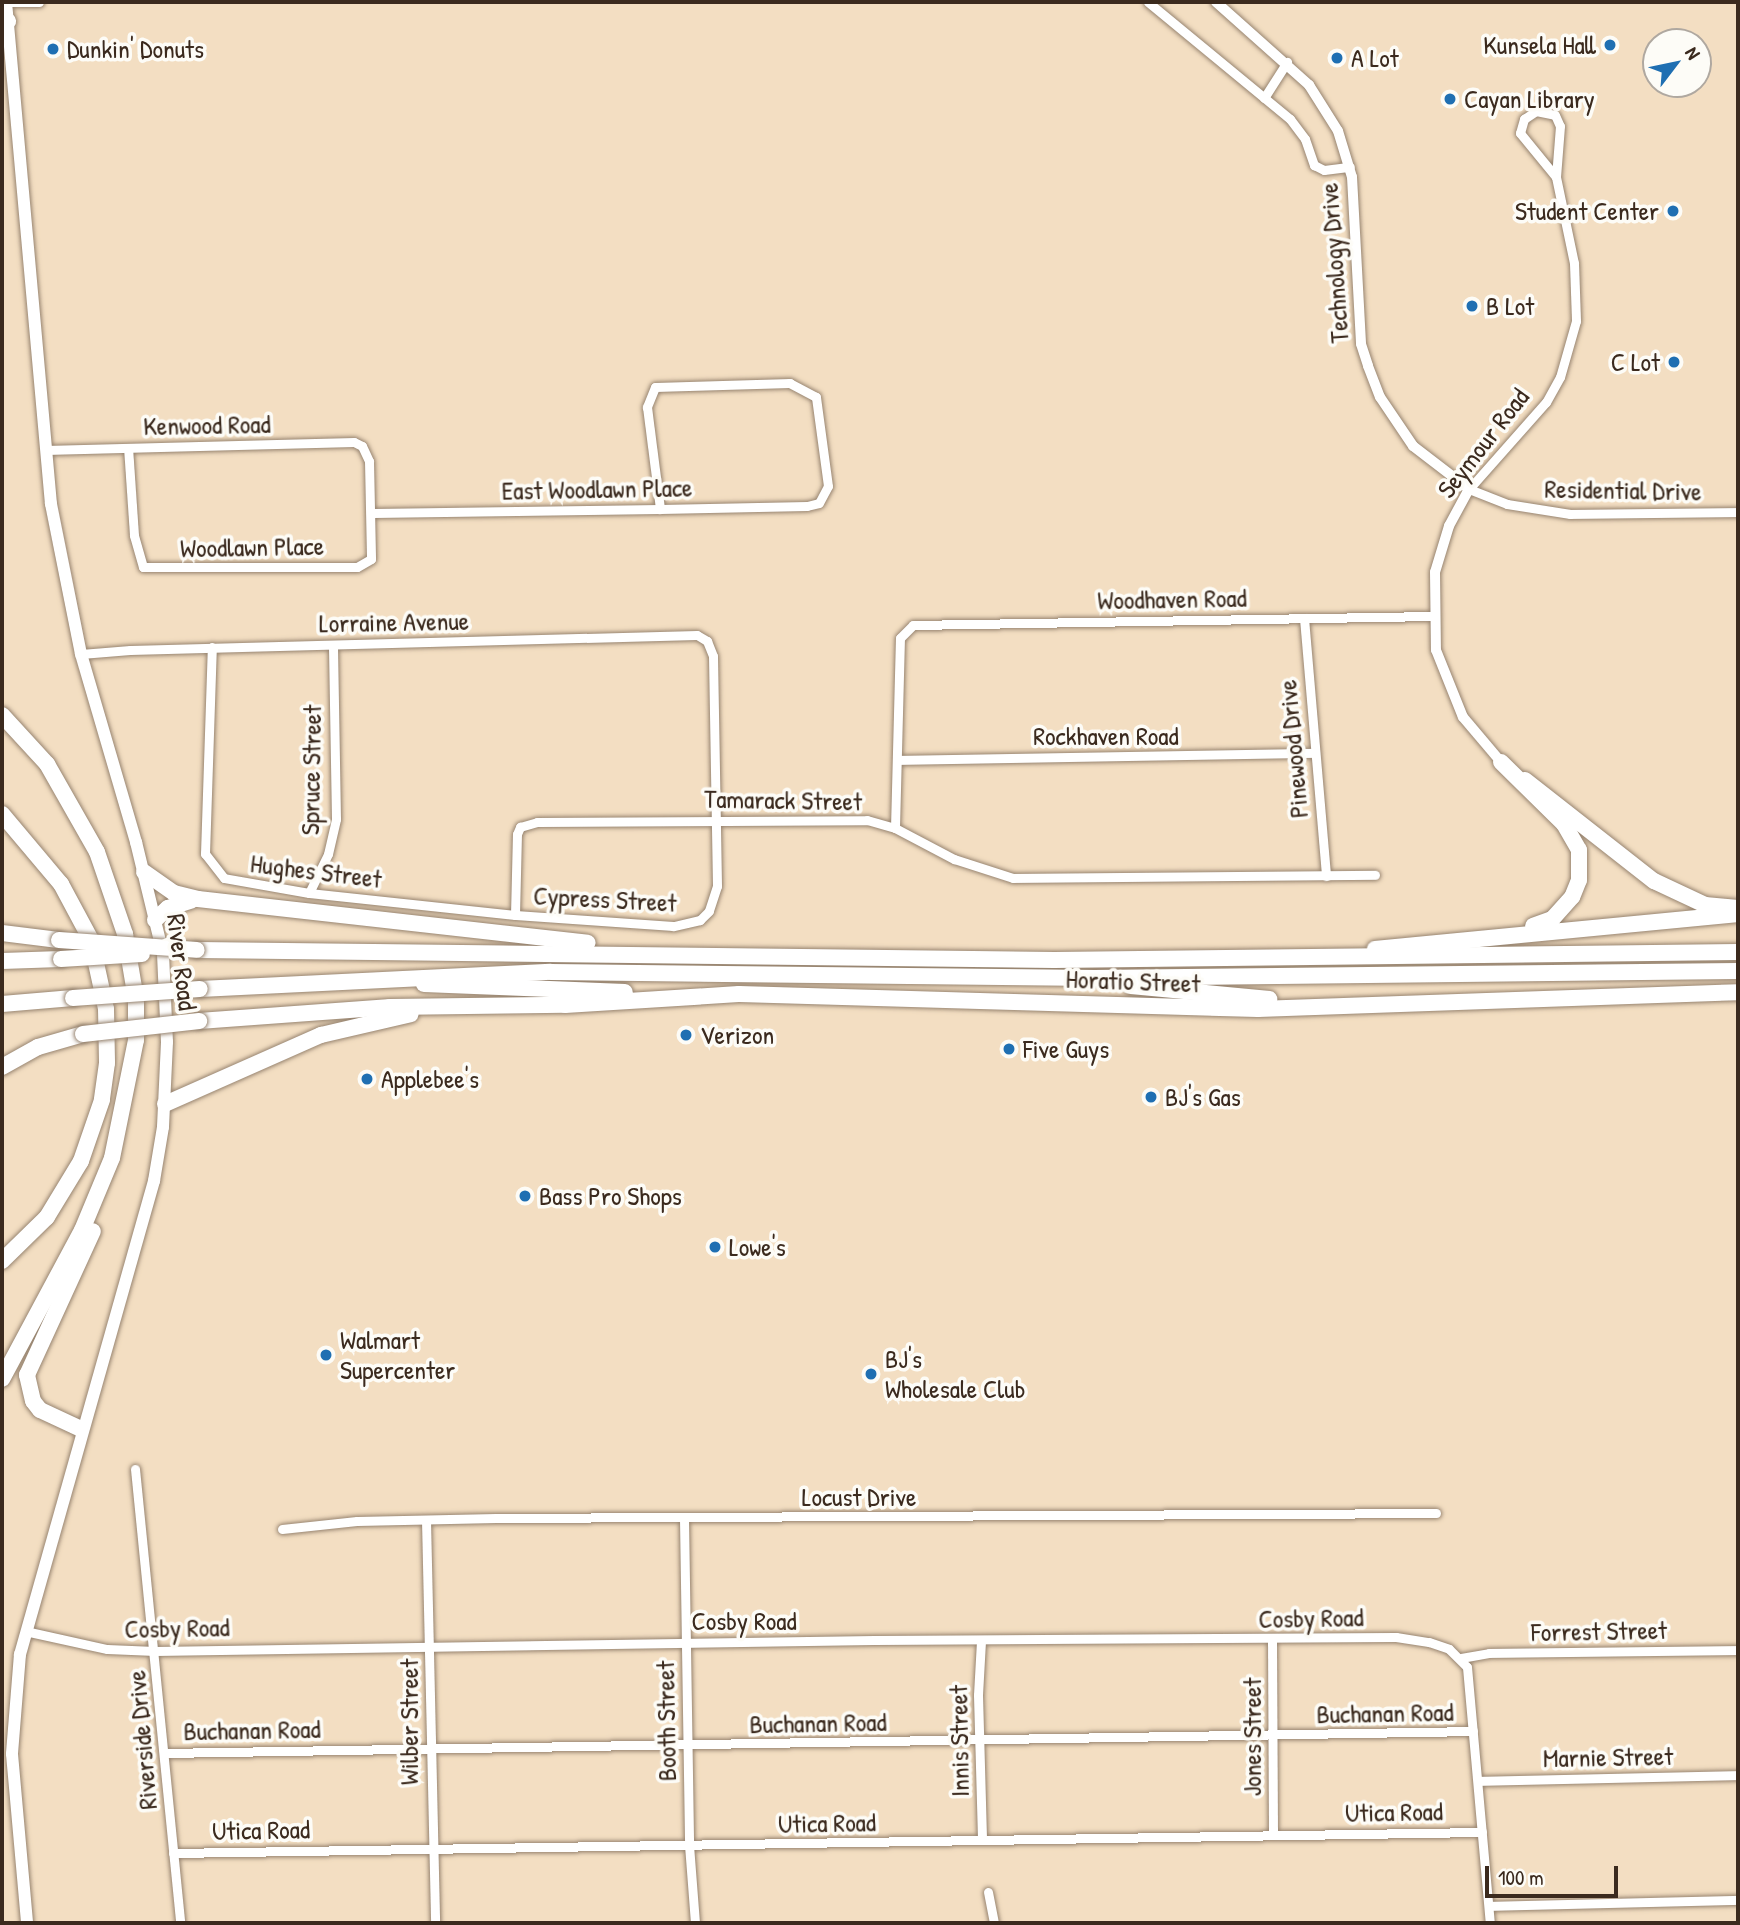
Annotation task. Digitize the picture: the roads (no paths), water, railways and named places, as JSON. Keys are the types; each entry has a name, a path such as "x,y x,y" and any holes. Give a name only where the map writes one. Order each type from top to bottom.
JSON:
{"highway":[{"path":"2,715 47,764 97,852 132,965 136,1040 131,1118 122,1156 27,1375 27,1385 40,1410 81,1429"},
{"path":"1501,762 1654,881 1705,905 1738,908"},
{"path":"1501,762 1564,824 1575,840 1582,864 1580,880 1566,907 1552,919 1511,933"},
{"path":"2,814 61,884 91,940 106,1009 107,1063 102,1100 81,1161 47,1217 2,1261"},
{"path":"144,872 174,893 198,898 685,954"},
{"path":"155,920 168,908 198,898"},
{"path":"1291,958 1511,933 1738,914"},
{"path":"2,933 197,950 1291,958 1738,952"},
{"path":"2,961 197,950"},
{"path":"2,1003 366,979 646,971 1094,978 1738,971"},
{"path":"1094,978 1117,985 1362,1006"},
{"path":"366,979 695,997"},
{"name":"Horatio Street","path":"456,1006 527,1006 695,997 915,997 1155,1008 1362,1006 1738,992"},
{"path":"165,1104 321,1035 456,1006"},
{"path":"2,1067 38,1047 83,1034 199,1021 456,1006"},
{"path":"2,1380 94,1205 117,1138 136,1040"}],"main road":[{"name":"River Road","path":"6,2 5,18 45,450 65,588 80,654 144,872 155,920 166,992 165,1104 154,1181 25,1631 14,1699 12,1754 27,1923"}],"street":[{"path":"6,2 39,2"},
{"path":"1148,2 1290,119 1305,139 1314,165 1324,170 1350,167"},
{"name":"Technology Drive","path":"1216,2 1287,62 1324,106 1350,167 1356,214 1361,344 1368,366 1380,397 1413,446 1469,489"},
{"path":"1264,98 1287,62"},
{"name":"Seymour Road","path":"1501,762 1481,741 1449,691 1436,650 1432,616 1440,549 1469,489 1546,402 1570,350 1577,285 1556,177 1560,125 1555,115 1536,111 1524,119 1520,133 1556,177"},
{"name":"East Woodlawn Place","path":"373,513 660,509 821,502 828,486 823,424 811,391 790,383 662,384 647,403 660,509"},
{"name":"Kenwood Road","path":"45,450 354,442 366,451"},
{"name":"Woodlawn Place","path":"128,448 137,558 143,567 153,570 357,567 371,559 373,513 366,451"},
{"name":"Residential Drive","path":"1469,489 1507,504 1549,513 1738,512"},
{"name":"Woodhaven Road","path":"898,760 900,638 913,625 1432,616"},
{"name":"Pinewood Drive","path":"1304,618 1326,876"},
{"name":"Lorraine Avenue","path":"80,654 697,635 707,641"},
{"name":"Cypress Street","path":"515,915 673,926 700,920 714,902 713,656 707,641"},
{"name":"Spruce Street","path":"309,892 328,854 336,819 333,645"},
{"name":"Hughes Street","path":"212,648 208,862 215,871 236,883 515,915"},
{"name":"Rockhaven Road","path":"898,760 1314,753"},
{"path":"895,828 898,760"},
{"name":"Tamarack Street","path":"515,915 517,834 528,822 833,817 895,828 954,859 1013,878 1375,875"},
{"name":"Riverside Drive","path":"135,1469 180,1923"},
{"name":"Locust Drive","path":"282,1529 426,1520 1436,1513"},
{"name":"Booth Street","path":"684,1519 689,1845 695,1923"},
{"name":"Wilber Street","path":"426,1520 431,1849 435,1923"},
{"name":"Cosby Road","path":"25,1631 107,1649 155,1651 1396,1637 1429,1642 1461,1658"},
{"name":"Jones Street","path":"1272,1639 1273,1835"},
{"name":"Innis Street","path":"981,1641 982,1840"},
{"name":"Forrest Street","path":"1461,1658 1489,1653 1738,1650"},
{"path":"1461,1658 1466,1667 1490,1923"},
{"name":"Buchanan Road","path":"164,1753 1273,1737 1473,1731"},
{"name":"Marnie Street","path":"1478,1781 1738,1775"},
{"name":"Utica Road","path":"173,1853 1482,1832"},
{"path":"988,1892 994,1923"},
{"path":"1489,1906 1738,1900"}],"place":[{"name":"Kunsela Hall","path":"1610,45"},
{"name":"Dunkin' Donuts","path":"53,49"},
{"name":"A Lot","path":"1337,58"},
{"name":"Cayan Library","path":"1450,99"},
{"name":"Student Center","path":"1673,211"},
{"name":"B Lot","path":"1472,306"},
{"name":"C Lot","path":"1674,362"},
{"name":"Verizon","path":"686,1035"},
{"name":"Five Guys","path":"1009,1049"},
{"name":"Applebee's","path":"367,1079"},
{"name":"BJ's Gas","path":"1151,1097"},
{"name":"Bass Pro Shops","path":"525,1196"},
{"name":"Lowe's","path":"715,1247"},
{"name":"Walmart Supercenter","path":"326,1355"},
{"name":"BJ's Wholesale Club","path":"871,1374"}]}
